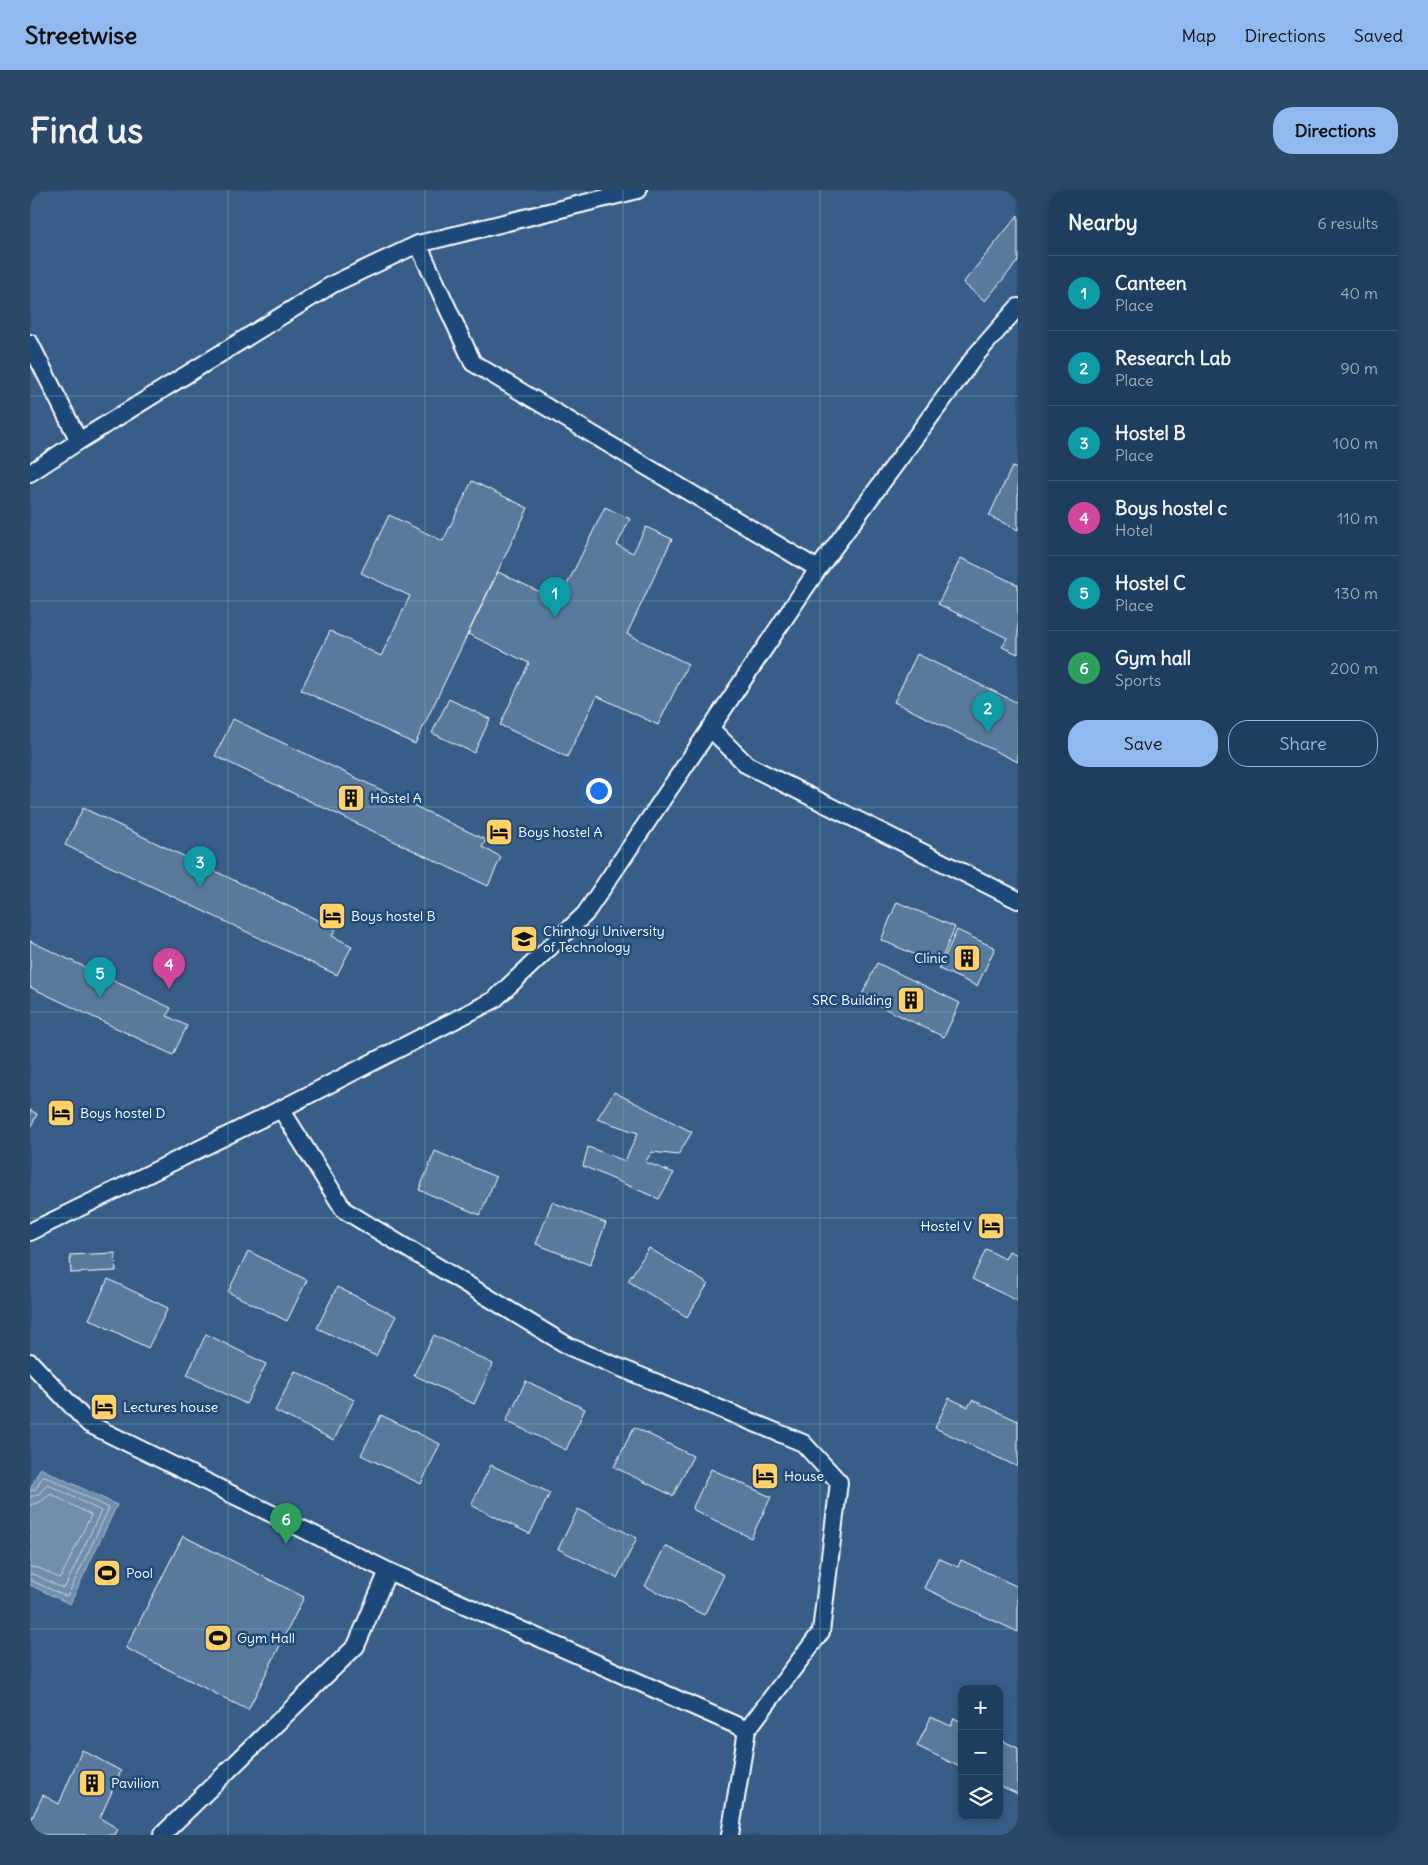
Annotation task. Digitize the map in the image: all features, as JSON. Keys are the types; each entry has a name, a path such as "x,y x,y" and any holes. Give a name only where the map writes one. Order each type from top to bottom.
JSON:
{"lane":[{"path":"30,473 334,284 418,244 638,190"},
{"path":"418,244 473,363 818,569"},
{"path":"30,1232 281,1109 494,1000 585,914 818,569 976,355 1018,307"},
{"path":"30,342 79,441"},
{"path":"710,728 747,765 1018,900"},
{"path":"281,1109 344,1210 570,1347 803,1443 839,1482 821,1632 747,1730 730,1835"},
{"path":"30,1362 89,1424 388,1571 747,1730"},
{"path":"162,1835 356,1646 388,1571"}],"shaded area":[{"name":"Chinhoyi University of Technology","path":"30,190 1018,190 1018,1835 30,1835"}],"water":[{"path":"40,1468 117,1505 70,1604 30,1585 30,1490"}],"building":[{"path":"1018,215 1018,261 985,301 963,283"},
{"path":"1012,467 1018,469 1018,530 989,516"},
{"path":"472,481 528,508 415,744 301,690 330,631 381,656 410,596 361,573 389,515 443,541"},
{"path":"605,507 630,519 617,545 633,553 646,527 672,539 627,634 688,664 658,725 597,696 567,757 500,725 529,663 468,634 498,572 559,601"},
{"path":"961,558 1018,585 1018,654 1002,647 1007,638 938,604"},
{"path":"917,654 1018,703 1018,762 894,702"},
{"path":"449,699 490,719 474,753 432,733"},
{"name":"Hostel A","path":"233,719 486,840 482,847 501,857 488,886 215,756"},
{"path":"83,808 336,929 332,936 352,946 337,975 65,845"},
{"path":"897,902 955,927 939,965 881,940"},
{"name":"Clinic","path":"957,930 995,948 977,986 939,969"},
{"path":"30,941 171,1008 167,1016 187,1026 173,1055 30,987"},
{"name":"SRC Building","path":"877,963 960,1003 944,1037 861,997"},
{"path":"614,1092 692,1132 678,1155 652,1152 645,1162 674,1173 659,1199 583,1166 588,1147 625,1161 638,1133 597,1119"},
{"path":"30,1110 37,1114 30,1129"},
{"path":"435,1151 496,1177 480,1215 419,1190"},
{"path":"552,1202 606,1223 590,1265 536,1244"},
{"path":"649,1248 708,1284 687,1317 628,1281"},
{"name":"Hostel V","path":"986,1249 1005,1259 1009,1251 1018,1255 1018,1301 972,1279"},
{"path":"248,1251 307,1280 287,1321 228,1292"},
{"path":"115,1253 116,1271 71,1273 70,1255"},
{"path":"108,1279 168,1308 148,1348 89,1319"},
{"path":"337,1287 396,1316 376,1356 317,1328"},
{"path":"206,1334 266,1364 246,1404 187,1375"},
{"path":"434,1335 493,1364 474,1404 414,1375"},
{"path":"295,1371 354,1400 334,1440 275,1411"},
{"path":"526,1381 585,1409 566,1450 506,1421"},
{"path":"949,1398 968,1407 972,1400 1018,1421 1018,1467 935,1428"},
{"path":"381,1415 440,1444 421,1484 361,1455"},
{"path":"634,1427 693,1456 673,1496 614,1467"},
{"path":"491,1465 550,1493 530,1534 471,1505"},
{"path":"711,1469 771,1497 751,1538 692,1509"},
{"path":"578,1509 637,1538 617,1578 558,1549"},
{"name":"Gym Hall","path":"183,1536 304,1597 248,1710 126,1648"},
{"path":"665,1546 724,1575 704,1615 645,1586"},
{"path":"938,1558 958,1567 961,1560 1018,1587 1018,1632 924,1588"},
{"path":"931,1717 951,1726 954,1718 958,1720 958,1766 917,1746"},
{"path":"1003,1741 1018,1748 1018,1794 1003,1787"},
{"name":"Pavilion","path":"82,1750 121,1771 100,1818 118,1829 115,1835 30,1835 30,1822 43,1795 59,1804"}],"place":[{"name":"Canteen","path":"555,618"},
{"name":"Research Lab","path":"988,733"},
{"name":"Hostel A","path":"351,798"},
{"name":"Boys hostel A","path":"499,832"},
{"name":"Hostel B","path":"200,887"},
{"name":"Boys hostel B","path":"332,916"},
{"name":"Chinhoyi University of Technology","path":"524,939"},
{"name":"Clinic","path":"967,958"},
{"name":"Boys hostel c","path":"169,989"},
{"name":"Hostel C","path":"100,998"},
{"name":"SRC Building","path":"911,1000"},
{"name":"Boys hostel D","path":"61,1113"},
{"name":"Hostel V","path":"991,1226"},
{"name":"Lectures house","path":"104,1407"},
{"name":"House","path":"765,1476"},
{"name":"Gym hall","path":"286,1544"},
{"name":"Pool","path":"107,1573"},
{"name":"Gym Hall","path":"218,1638"},
{"name":"Pavilion","path":"92,1783"}]}
